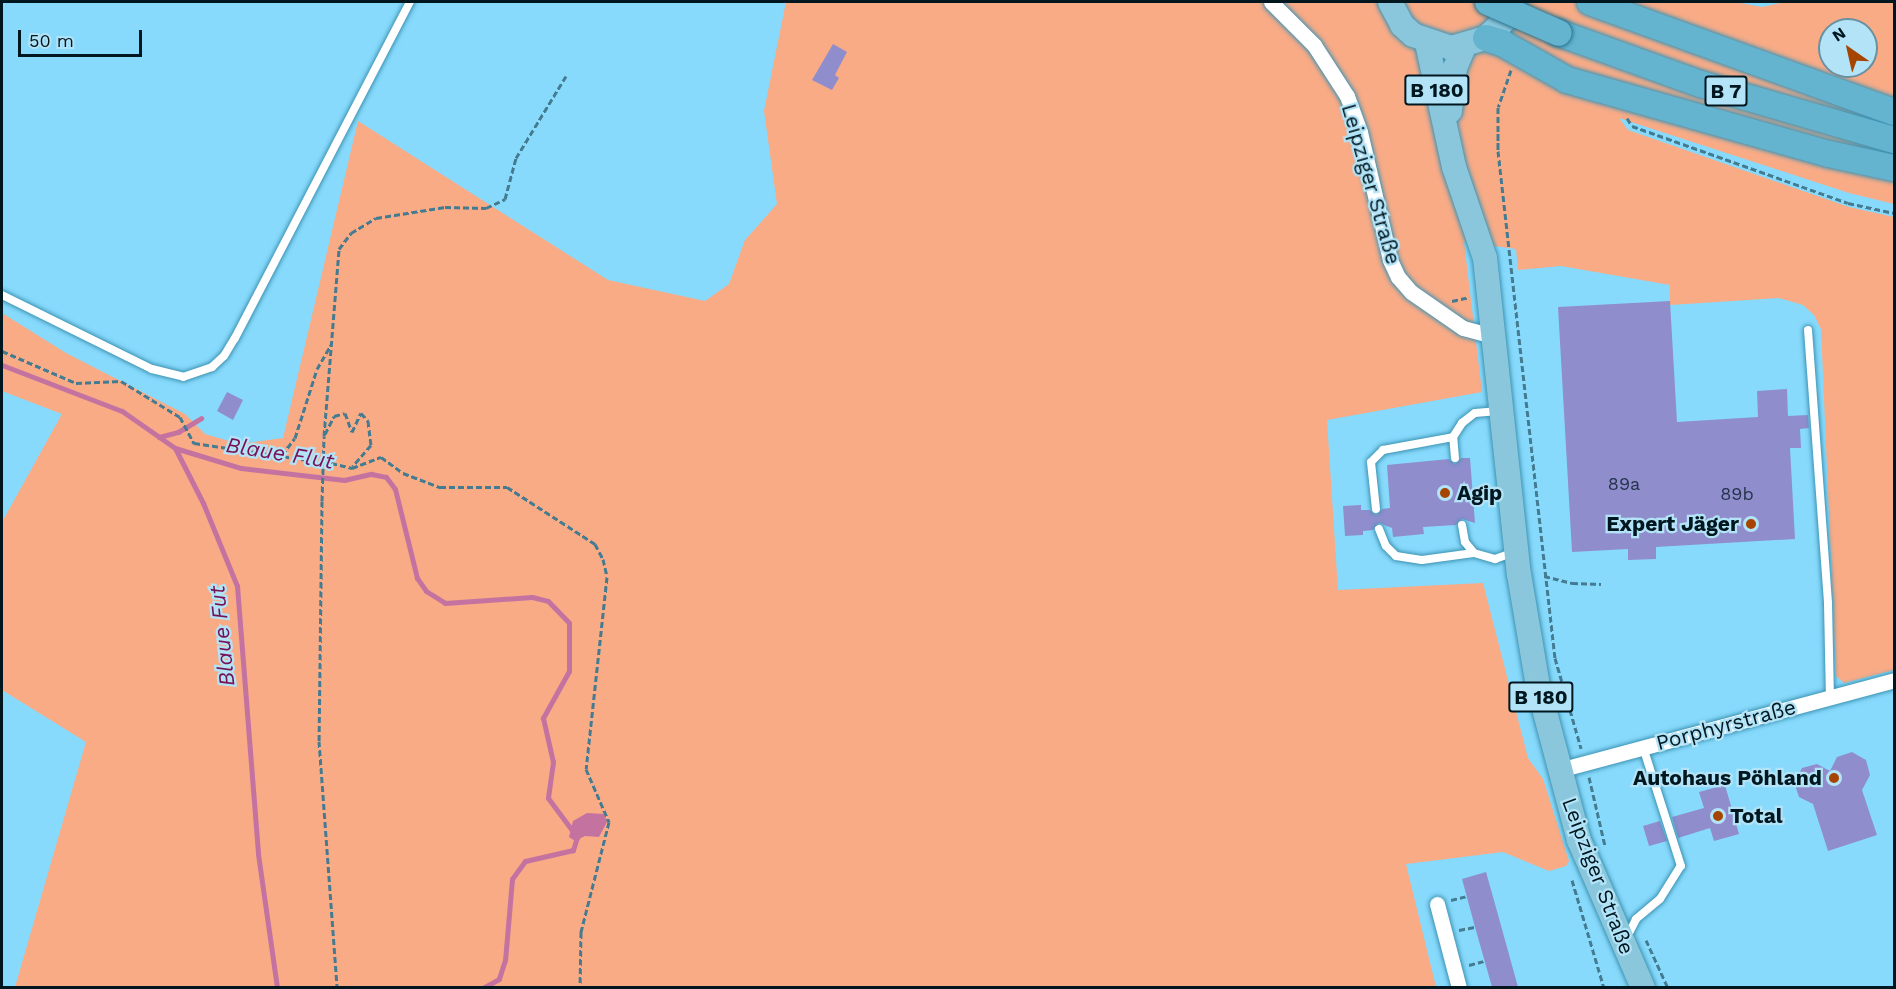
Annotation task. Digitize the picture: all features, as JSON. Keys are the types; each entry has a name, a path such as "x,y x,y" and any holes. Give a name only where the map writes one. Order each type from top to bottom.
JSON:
{"highway":[{"name":"B 7","path":"1488,2 1559,33 1701,84 1894,140"},
{"path":"1590,2 1894,112"},
{"path":"1475,43 1520,53 1567,80 1610,93 1828,154 1894,168"}],"main road":[{"name":"B 180","path":"1390,2 1402,25 1426,43 1475,43 1509,16 1515,2"},
{"name":"Leipziger Straße","path":"1426,43 1448,137 1485,258 1496,337 1516,551 1530,645 1559,770 1580,840 1642,987"},
{"name":"Leipziger Straße","path":"1448,137 1453,77 1475,43"}],"street":[{"name":"Leipziger Straße","path":"1271,2 1314,45 1347,96 1360,132 1390,260 1398,277 1411,292 1463,328 1496,337"},
{"name":"Porphyrstraße","path":"1559,770 1894,680"},
{"path":"1437,904 1459,987"}],"lane":[{"path":"2,295 152,369 183,377 212,367 224,356 235,338 410,2"},
{"path":"1808,330 1828,604 1830,697"},
{"path":"1376,509 1371,462 1383,450 1453,437 1475,413 1502,410"},
{"path":"1453,437 1455,458"},
{"path":"1462,525 1465,542 1474,554"},
{"path":"1379,529 1386,546 1396,556 1422,560 1474,554 1495,559 1516,551"},
{"path":"1623,943 1636,919 1660,899 1681,866 1643,747"}],"path":[{"path":"1520,53 1498,107 1498,151 1541,551"},
{"path":"337,987 319,741 324,436 339,249 351,233 376,218 445,207 486,208 505,199 516,159 566,76"},
{"path":"1610,93 1632,126 1848,203 1894,213"},
{"path":"282,456 295,438 317,369 332,343"},
{"path":"2,351 76,383 121,381 180,417 194,443 308,460"},
{"path":"324,436 334,417 345,413 352,432 361,413 368,421 371,445 352,468"},
{"path":"332,463 352,468 381,457 403,473 440,487 507,487 595,544 603,559 607,577 586,769 609,822 600,845 581,932 580,987"},
{"path":"1544,576 1572,583 1601,584"},
{"path":"1570,872 1604,987"}],"shaded area":[{"path":"786,2 1735,2 1762,7 1785,2 1894,2 1894,204 1849,193 1619,118 1628,130 1849,207 1894,217 1894,670 1844,683 1836,676 1821,329 1814,315 1803,305 1779,298 1670,305 1670,285 1561,266 1518,270 1516,249 1464,242 1482,392 1327,420 1338,590 1483,583 1528,758 1543,779 1569,861 1566,866 1549,871 1503,852 1406,864 1436,987 15,987 86,742 2,690 2,522 62,414 2,391 2,313 66,353 185,414 205,434 239,444 283,438 358,121 608,280 705,301 729,284 745,240 777,204 764,111"},
{"path":"587,813 604,814 607,822 599,837 585,836 575,841 569,837 573,821"}],"building":[{"path":"833,44 847,52 835,75 839,78 832,90 812,80"},
{"path":"1670,301 1677,422 1758,417 1757,391 1787,389 1788,416 1808,415 1809,428 1800,429 1801,448 1790,448 1795,539 1656,547 1656,559 1628,560 1628,549 1572,552 1558,307"},
{"path":"227,392 243,400 233,420 217,411"},
{"path":"1461,458 1470,458 1475,523 1462,519 1456,525 1423,527 1424,534 1393,537 1392,528 1379,523 1373,530 1363,531 1363,535 1345,536 1343,506 1361,505 1361,510 1370,510 1376,515 1382,509 1390,508 1387,465 1449,459 1455,464"},
{"path":"1852,752 1866,760 1870,775 1862,790 1877,835 1828,851 1813,804 1799,797 1794,782 1802,768 1817,764 1830,771 1837,757"},
{"path":"1725,785 1739,834 1714,841 1710,828 1678,838 1672,817 1704,808 1699,792"},
{"path":"1660,821 1667,841 1649,846 1643,826"},
{"path":"1486,872 1518,987 1492,987 1475,927 1462,879"}],"waterway":[{"name":"Blaue Fut","path":"2,365 122,411 175,448 203,503 237,586 258,854 277,988"},
{"path":"159,437 178,432 201,418"},
{"name":"Blaue Flut","path":"175,448 241,468 344,480 371,474 386,477 395,489 417,578 426,591 445,603 532,597 548,601 569,623 569,671 543,718 553,762 548,798 577,837 573,850 525,861 512,879 505,960 499,979 483,988"}],"place":[{"name":"Agip","path":"1445,493"},
{"name":"Expert Jäger","path":"1751,524"},
{"name":"Autohaus Pöhland","path":"1834,778"},
{"name":"Total","path":"1718,816"}]}
